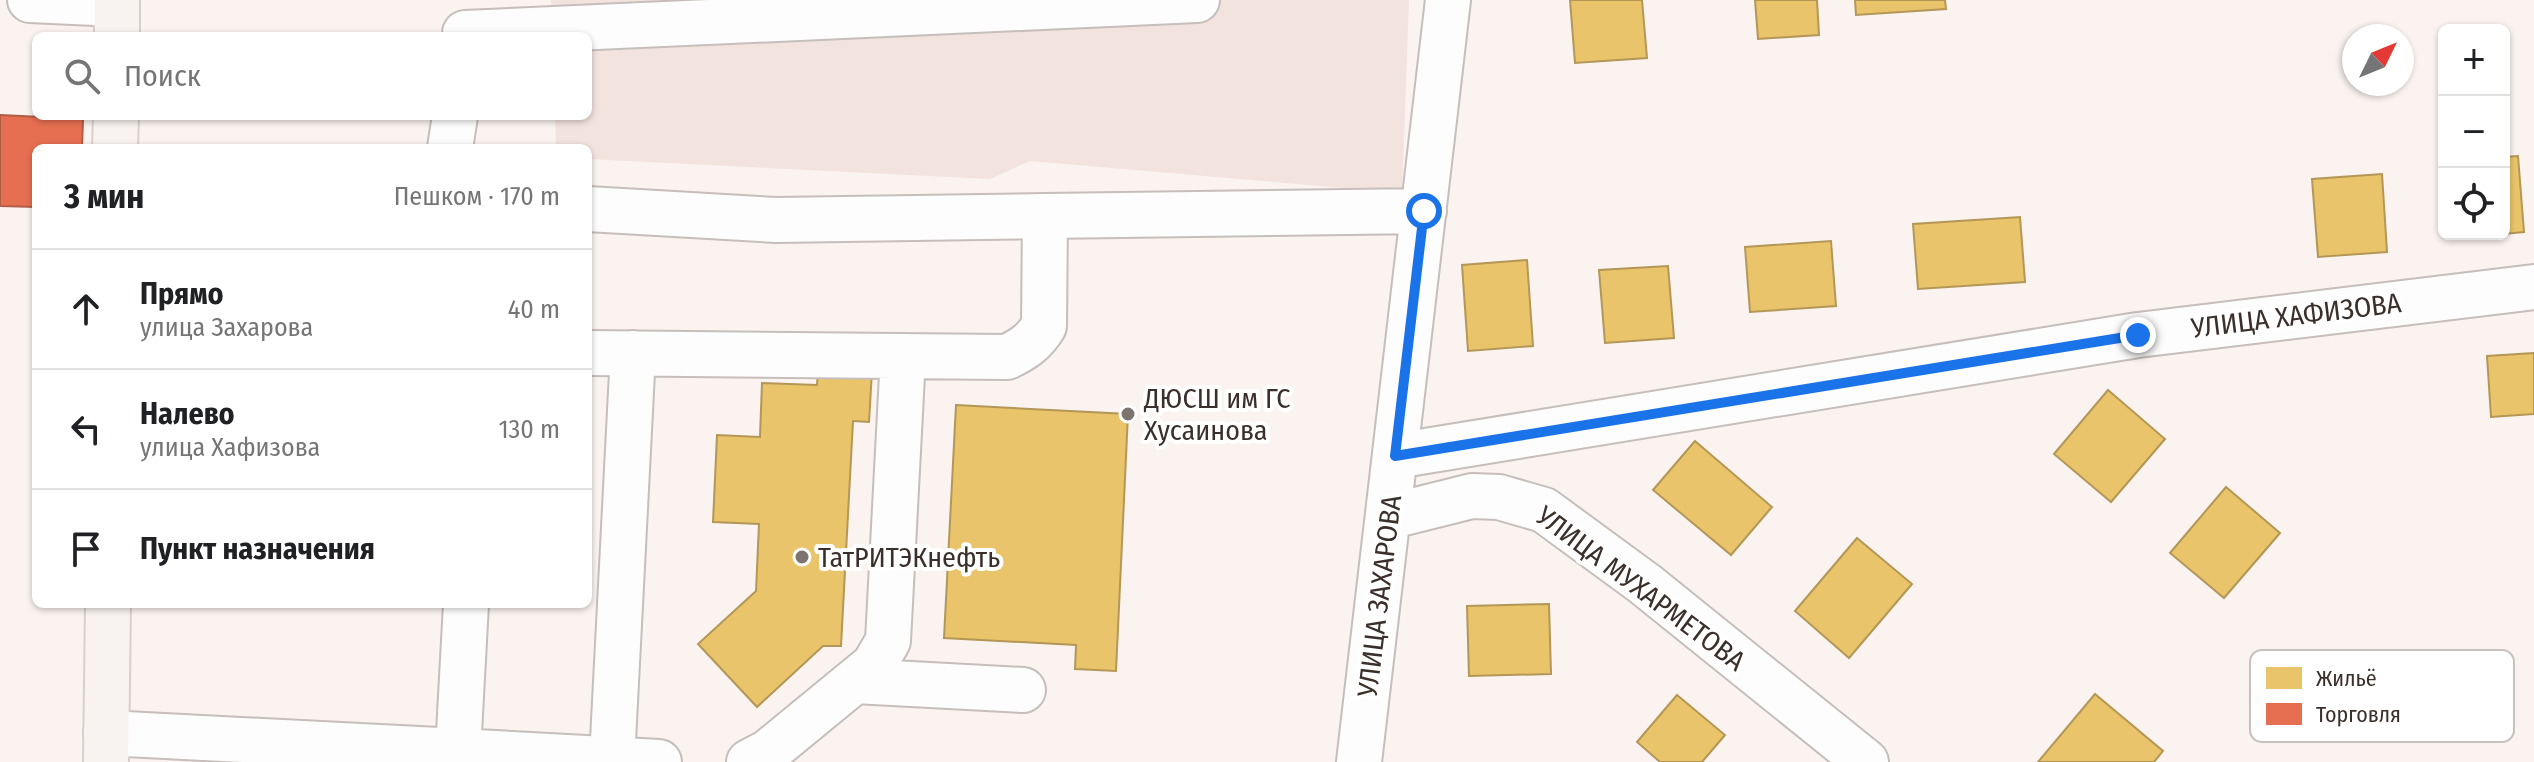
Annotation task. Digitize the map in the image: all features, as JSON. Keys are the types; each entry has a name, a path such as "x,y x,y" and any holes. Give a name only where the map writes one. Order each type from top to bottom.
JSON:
{"main road":[{"path":"115,144 116,120"},
{"path":"106,747 108,608"}],"street":[{"path":"30,0 117,13"},
{"path":"474,32 656,12 1197,0"},
{"name":"УЛИЦА ЗАХАРОВА","path":"1359,762 1448,0"},
{"path":"451,144 454,120"},
{"path":"592,209 776,220 1424,211"},
{"path":"592,353 1007,357 1036,339 1044,326 1045,216"},
{"name":"УЛИЦА ХАФИЗОВА","path":"1395,456 2125,337 2534,287"},
{"path":"612,760 633,353"},
{"path":"749,762 768,752 874,665 888,641 903,356"},
{"name":"УЛИЦА МУХАРМЕТОВА","path":"1388,517 1472,496 1499,497 1544,510 1645,584 1866,762"},
{"path":"458,751 466,608"},
{"path":"855,681 1023,690"},
{"path":"106,747 458,751 659,762"}],"shaded area":[{"path":"551,0 1409,0 1402,193 1030,161 990,179 592,159 592,144 556,144 555,120 592,120 592,32 552,32"}],"building: Жильё":[{"path":"1570,0 1642,0 1647,58 1575,63"},
{"path":"1755,0 1817,0 1819,35 1758,39"},
{"path":"1855,0 1945,0 1946,9 1856,15"},
{"path":"2518,156 2524,232 2510,233 2510,168 2510,157"},
{"path":"2382,174 2387,252 2318,257 2312,179"},
{"path":"2020,217 2025,282 1918,289 1913,224"},
{"path":"1831,241 1836,306 1750,312 1745,247"},
{"path":"1527,260 1533,346 1468,351 1462,265"},
{"path":"1668,266 1674,338 1605,343 1599,270"},
{"path":"2534,353 2534,414 2491,417 2487,356"},
{"name":"ТатРИТЭКнефть","path":"818,368 872,371 869,422 853,421 841,646 823,646 757,707 698,644 756,591 759,524 713,522 717,435 760,437 762,383 817,385"},
{"path":"2108,390 2165,439 2111,502 2054,454"},
{"path":"956,405 1128,414 1116,671 1075,669 1076,645 944,638"},
{"path":"1695,441 1772,507 1731,555 1653,490"},
{"path":"2226,487 2280,533 2224,598 2170,553"},
{"path":"1857,538 1912,584 1849,658 1795,611"},
{"path":"1549,604 1551,674 1469,676 1467,606"},
{"path":"2095,694 2163,751 2154,762 2038,762"},
{"path":"1677,695 1725,735 1702,762 1660,762 1637,742"}],"building: Торговля":[{"path":"0,115 32,117 32,120 83,120 82,144 32,144 32,207 0,206"}],"place":[{"name":"ДЮСШ им ГС Хусаинова","path":"1128,414"},
{"name":"ТатРИТЭКнефть","path":"802,557"}],"route":[{"path":"1424,211 1395,456 2138,335"}]}
